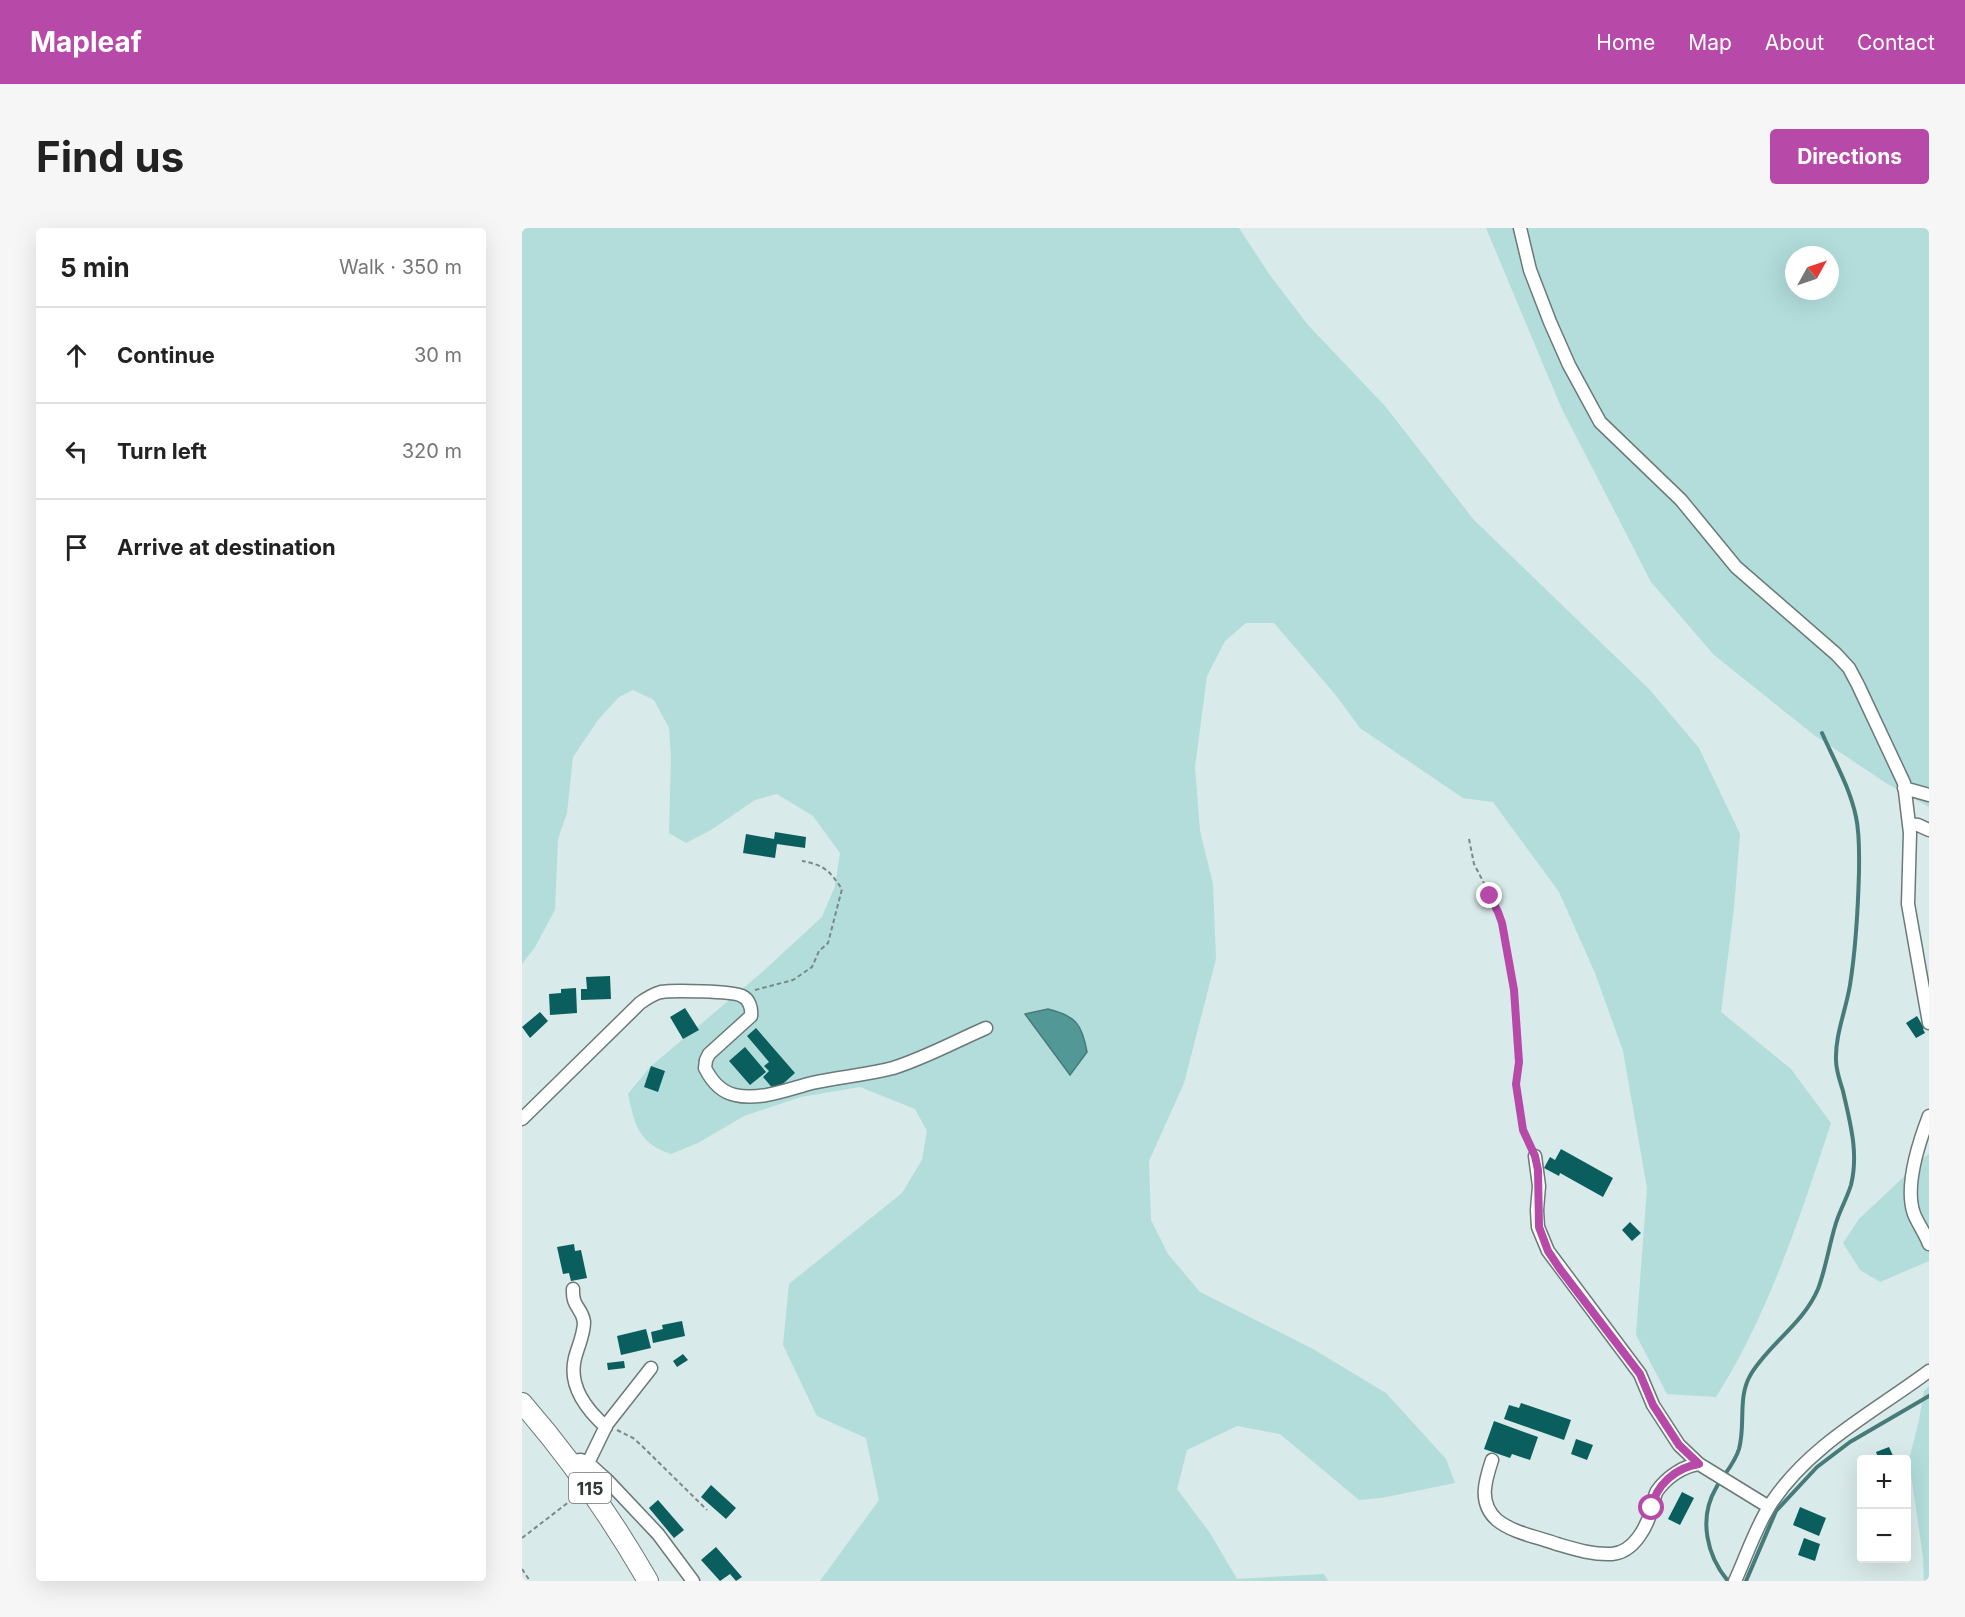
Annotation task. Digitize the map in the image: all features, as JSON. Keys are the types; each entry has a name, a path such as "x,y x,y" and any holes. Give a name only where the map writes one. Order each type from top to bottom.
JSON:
{"highway":[{"name":"115","path":"522,1402 579,1462 589,1486 648,1581"}],"street":[{"path":"1520,228 1530,270 1550,322 1600,422 1681,500 1736,567 1820,639 1849,668 1874,723 1890,751 1904,788 1909,824 1908,904 1929,1023"},
{"path":"1904,788 1929,795"},
{"path":"1909,824 1929,830"},
{"path":"522,1119 622,1020 650,996 665,992 741,995 748,1001 752,1010 751,1016 705,1060 705,1068 722,1089 732,1095 740,1096 780,1093 810,1083 868,1074 894,1067 921,1058 986,1028"},
{"path":"1929,1116 1913,1170 1911,1200 1914,1214 1929,1244"},
{"path":"1535,1156 1539,1186 1537,1210 1539,1227 1548,1251 1640,1374 1653,1405 1679,1445 1699,1464 1769,1507"},
{"path":"573,1289 573,1303 583,1315 584,1322 574,1369 577,1390 586,1407 606,1427"},
{"path":"651,1368 579,1462 607,1480 658,1534 693,1581"},
{"path":"1735,1581 1769,1507 1780,1491 1830,1440 1929,1371"},
{"path":"1492,1460 1484,1490 1485,1500 1489,1510 1501,1523 1517,1531 1581,1551 1612,1554 1624,1550 1642,1533 1657,1491 1665,1482 1688,1466 1699,1464"}],"path":[{"path":"1468,839 1474,864 1502,923 1514,990 1519,1062 1516,1084 1519,1107 1523,1130 1535,1156"},
{"path":"741,995 793,980 812,967 819,951 828,943 842,889 825,868 816,863 802,861"},
{"path":"606,1427 633,1438 707,1510"},
{"path":"522,1538 589,1486"},
{"path":"522,1569 530,1581"}],"shaded area":[{"path":"522,228 1239,228 1269,274 1308,325 1385,406 1474,520 1649,689 1699,748 1740,834 1734,908 1721,1012 1791,1069 1831,1123 1782,1264 1752,1333 1716,1397 1667,1394 1636,1335 1647,1188 1623,1051 1595,973 1559,892 1493,802 1463,798 1360,728 1334,693 1274,623 1246,623 1225,641 1207,676 1195,767 1200,831 1213,884 1216,959 1184,1083 1149,1161 1151,1220 1168,1254 1200,1292 1313,1349 1386,1393 1446,1459 1455,1483 1381,1498 1359,1500 1280,1434 1237,1426 1187,1450 1177,1489 1210,1533 1237,1579 1324,1574 1328,1581 820,1581 879,1500 866,1438 817,1416 783,1345 789,1284 902,1193 922,1160 927,1131 915,1109 860,1087 801,1097 744,1116 698,1143 671,1154 651,1144 640,1132 628,1094 650,1067 760,974 822,917 835,886 840,853 813,816 777,794 755,800 711,830 686,843 669,833 671,758 669,728 654,700 633,690 619,697 598,720 573,757 567,813 558,839 555,910 535,947 522,964"},
{"path":"1486,228 1929,228 1929,807 1886,783 1814,735 1714,655 1651,582 1561,407"},
{"path":"1048,1009 1071,1018 1083,1034 1087,1052 1070,1075 1025,1014"},
{"path":"1929,1153 1929,1261 1880,1282 1860,1270 1843,1243 1859,1219"},
{"path":"1929,1386 1929,1581 1924,1581 1910,1455 1924,1391"}],"building":[{"path":"775,832 806,837 805,848 777,844 775,858 743,853 746,834 774,839"},
{"path":"610,976 611,999 581,1000 581,989 587,989 586,977"},
{"path":"576,988 577,1013 550,1015 549,994 561,993 561,989"},
{"path":"685,1008 699,1030 683,1039 670,1017"},
{"path":"540,1012 548,1021 530,1038 522,1027"},
{"path":"1917,1016 1925,1033 1916,1038 1906,1023"},
{"path":"756,1028 795,1073 775,1091 763,1077 769,1071 764,1066 769,1062 747,1036"},
{"path":"745,1047 766,1072 750,1085 729,1061"},
{"path":"651,1066 665,1071 658,1092 644,1087"},
{"path":"1561,1149 1613,1178 1603,1197 1560,1173 1559,1176 1544,1168 1550,1157 1555,1160"},
{"path":"1630,1222 1641,1233 1632,1241 1622,1230"},
{"path":"574,1244 575,1251 581,1250 587,1278 571,1281 569,1273 563,1274 557,1247"},
{"path":"682,1321 685,1336 653,1343 651,1332 663,1329 662,1325"},
{"path":"646,1329 651,1348 621,1355 617,1336"},
{"path":"683,1354 688,1360 677,1367 673,1361"},
{"path":"624,1361 625,1368 608,1370 607,1363"},
{"path":"1521,1403 1571,1420 1564,1440 1504,1419 1509,1405 1519,1408"},
{"path":"1494,1421 1538,1437 1530,1460 1512,1454 1510,1458 1484,1449"},
{"path":"1576,1439 1593,1445 1587,1460 1571,1454"},
{"path":"1889,1447 1893,1455 1877,1455 1876,1452"},
{"path":"711,1485 736,1508 726,1519 701,1497"},
{"path":"1682,1492 1694,1498 1680,1525 1668,1519"},
{"path":"658,1500 684,1530 674,1538 649,1508"},
{"path":"1800,1507 1826,1518 1819,1536 1793,1525"},
{"path":"1804,1538 1820,1544 1815,1561 1798,1555"},
{"path":"716,1547 742,1577 736,1581 730,1574 720,1581 701,1560"}],"waterway":[{"path":"1728,1581 1715,1560 1707,1537 1706,1524 1710,1500 1739,1449 1744,1392 1751,1374 1804,1313 1818,1289 1836,1223 1851,1185 1853,1173 1853,1138 1837,1068 1836,1051 1854,957 1859,838 1850,795 1822,733"},
{"path":"1746,1581 1776,1511 1817,1467 1850,1442 1929,1396"}],"route":[{"path":"1490,896 1502,923 1514,990 1519,1062 1516,1084 1523,1130 1535,1156 1538,1170 1537,1210 1541,1234 1548,1251 1560,1269 1640,1374 1653,1405 1679,1445 1699,1464 1688,1466 1674,1474 1657,1491 1652,1508"}]}
